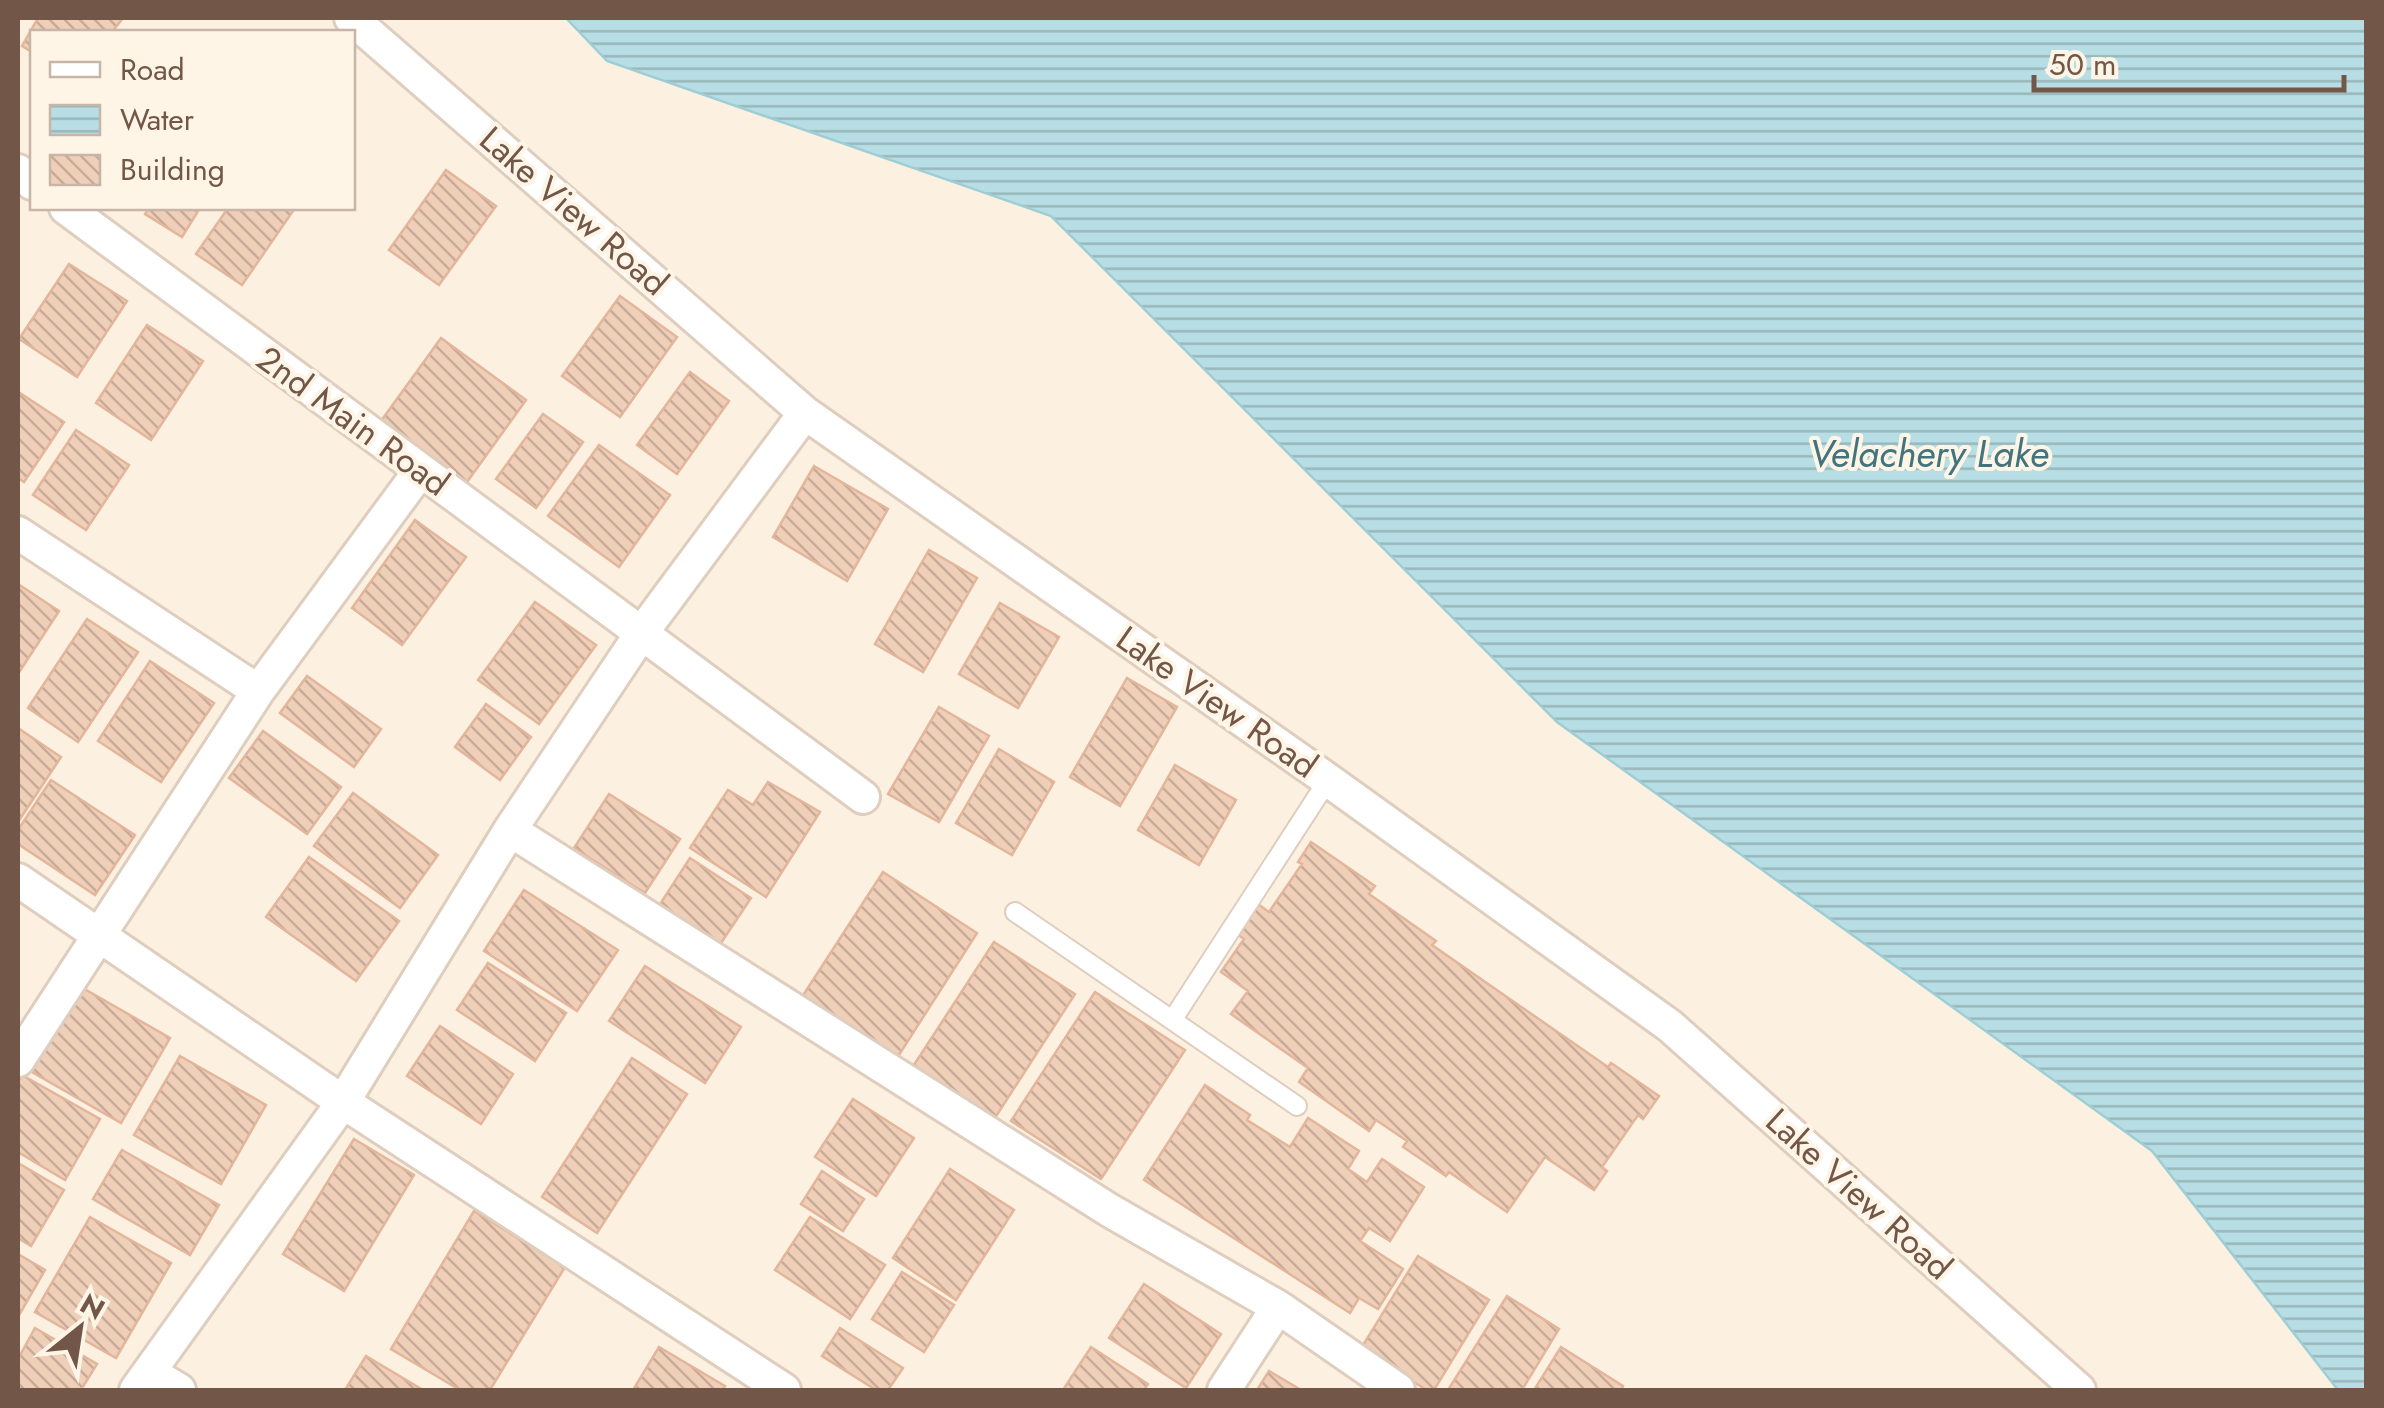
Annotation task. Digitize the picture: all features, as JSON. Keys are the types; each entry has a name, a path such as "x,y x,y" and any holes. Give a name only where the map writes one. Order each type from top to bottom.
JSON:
{"street":[{"name":"Lake View Road","path":"352,18 805,413 1670,1026 2079,1390"},
{"name":"2nd Main Road","path":"69,210 864,796"},
{"path":"179,1390 142,1381 342,1102 510,830 643,631 805,413"},
{"path":"18,1060 258,691 420,471"},
{"path":"18,534 258,691"},
{"path":"510,830 1109,1210 1278,1307 1398,1390"},
{"path":"18,880 342,1102 784,1390"},
{"path":"1224,1390 1278,1307"}],"lane":[{"path":"1173,1019 1328,780"},
{"path":"1015,912 1297,1106"}],"water":[{"name":"Velachery Lake","path":"566,18 2366,18 2366,1390 2338,1390 2152,1151 1557,722 1051,216 607,61"}],"building":[{"path":"38,18 123,18 114,30 31,30"},
{"path":"30,32 30,51 22,46"},
{"path":"446,170 496,206 439,285 389,250"},
{"path":"148,210 199,210 182,237 145,214"},
{"path":"227,210 293,211 242,285 196,254"},
{"path":"69,264 127,301 77,377 19,339"},
{"path":"620,296 677,337 620,417 562,376"},
{"path":"147,325 203,361 151,440 96,403"},
{"path":"441,338 526,400 467,482 381,421"},
{"path":"690,372 729,401 677,474 637,445"},
{"path":"20,393 64,422 24,482 18,478"},
{"path":"543,414 583,442 536,508 496,479"},
{"path":"76,430 129,465 86,530 33,495"},
{"path":"599,445 670,495 619,567 548,516"},
{"path":"814,466 888,509 847,581 773,537"},
{"path":"415,520 466,557 402,645 352,608"},
{"path":"929,550 977,578 923,672 875,644"},
{"path":"18,584 59,611 18,674"},
{"path":"535,602 596,645 539,724 478,680"},
{"path":"1000,603 1059,637 1018,708 959,674"},
{"path":"87,619 138,652 78,742 28,708"},
{"path":"150,661 214,703 161,782 98,741"},
{"path":"307,676 381,729 354,767 280,713"},
{"path":"1127,678 1177,707 1120,806 1070,777"},
{"path":"486,704 531,737 500,780 455,747"},
{"path":"939,707 989,736 939,822 888,794"},
{"path":"18,728 61,757 18,822"},
{"path":"263,731 341,787 307,834 229,778"},
{"path":"999,749 1054,782 1012,855 956,823"},
{"path":"1175,765 1236,800 1199,865 1138,830"},
{"path":"51,780 135,835 95,895 18,844 18,830"},
{"path":"768,782 820,812 766,897 690,848 728,790 753,805"},
{"path":"353,793 438,855 400,908 314,846"},
{"path":"609,794 680,839 645,893 574,848"},
{"path":"1311,842 1375,886 1369,894 1436,941 1432,945 1608,1067 1611,1063 1659,1096 1643,1119 1638,1115 1602,1167 1607,1171 1594,1190 1545,1157 1507,1212 1449,1172 1446,1176 1403,1147 1407,1141 1376,1120 1369,1131 1299,1082 1308,1068 1231,1014 1248,991 1221,972 1244,939 1234,932 1255,902 1269,912 1302,864 1298,862"},
{"path":"309,857 399,921 356,981 266,917"},
{"path":"690,858 751,898 713,955 653,915"},
{"path":"883,872 977,933 897,1058 802,997"},
{"path":"524,890 618,950 577,1011 484,951"},
{"path":"994,942 1075,994 993,1121 912,1068"},
{"path":"488,963 566,1013 535,1061 457,1010"},
{"path":"645,966 741,1027 705,1083 609,1021"},
{"path":"74,983 170,1038 121,1123 25,1068"},
{"path":"1095,992 1185,1050 1101,1179 1011,1121"},
{"path":"440,1026 513,1074 481,1124 407,1076"},
{"path":"180,1056 266,1105 221,1184 134,1135"},
{"path":"632,1058 687,1094 597,1233 542,1197"},
{"path":"22,1075 100,1119 65,1180 18,1152 18,1082"},
{"path":"1205,1085 1250,1115 1247,1120 1290,1147 1308,1118 1359,1151 1348,1169 1367,1182 1382,1159 1424,1187 1390,1241 1369,1228 1360,1241 1403,1269 1378,1309 1359,1298 1350,1313 1144,1180"},
{"path":"853,1099 914,1138 876,1196 815,1157"},
{"path":"354,1139 414,1175 344,1291 283,1254"},
{"path":"122,1150 219,1205 190,1255 93,1199"},
{"path":"18,1163 64,1190 31,1246 18,1238"},
{"path":"950,1169 1014,1210 956,1300 893,1258"},
{"path":"822,1171 864,1199 843,1231 801,1204"},
{"path":"474,1211 565,1267 490,1390 460,1390 391,1349"},
{"path":"90,1217 171,1263 116,1358 35,1312"},
{"path":"810,1217 885,1265 850,1319 775,1270"},
{"path":"18,1254 45,1270 18,1317"},
{"path":"1418,1256 1489,1300 1434,1390 1427,1390 1360,1350"},
{"path":"902,1272 954,1305 924,1352 872,1319"},
{"path":"1144,1284 1221,1334 1186,1388 1109,1338"},
{"path":"1507,1296 1559,1329 1522,1390 1448,1390"},
{"path":"35,1328 97,1364 81,1390 18,1390 18,1359"},
{"path":"840,1328 903,1368 888,1390 876,1390 822,1356"},
{"path":"659,1347 725,1386 722,1390 633,1390"},
{"path":"1091,1347 1148,1384 1144,1390 1063,1390"},
{"path":"1561,1347 1623,1386 1621,1390 1534,1390"},
{"path":"366,1356 423,1390 345,1390"},
{"path":"1269,1371 1301,1390 1257,1390"}]}
